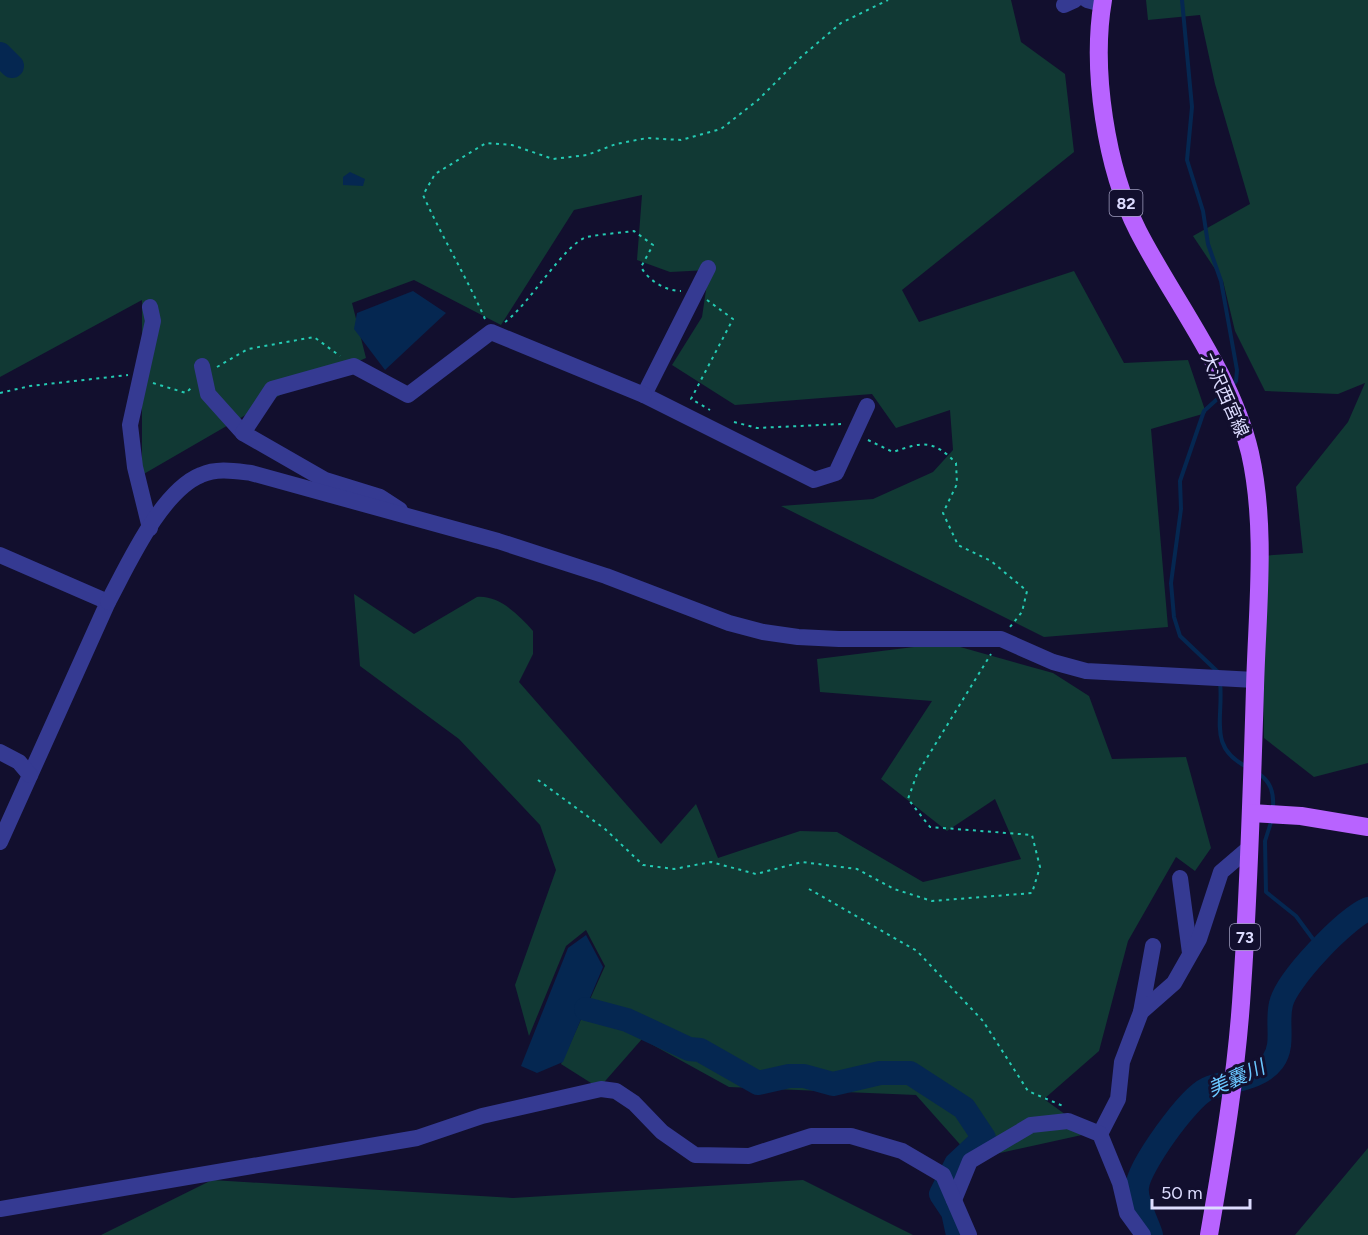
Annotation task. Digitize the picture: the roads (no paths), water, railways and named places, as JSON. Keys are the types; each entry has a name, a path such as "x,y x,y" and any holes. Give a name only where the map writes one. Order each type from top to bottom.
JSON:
{"main road":[{"name":"大沢西宮線","path":"1098,1 1101,88 1114,166 1121,190 1138,231 1227,393 1250,453 1259,516 1252,779 1266,813"},
{"path":"1266,813 1368,827"},
{"name":"73","path":"1209,1235 1231,1089 1242,990 1249,848 1266,813"}],"street":[{"path":"644,395 708,268"},
{"path":"150,307 153,321 130,425 135,467 150,528"},
{"path":"243,433 272,390 354,366 408,395 491,332 644,395 814,480 836,473 867,406"},
{"path":"203,370 208,394 243,433 325,480 380,497 411,518"},
{"path":"0,842 108,602 150,528 182,484 203,474 226,470 251,473 509,544 606,576 729,622 764,632 798,637 839,639 1001,639 1053,662 1086,671 1255,680"},
{"path":"0,555 108,602"},
{"path":"1,754 19,762 30,775"},
{"path":"1141,1012 1174,983 1198,939 1221,872 1249,848"},
{"path":"1180,878 1190,953"},
{"path":"1100,1134 1118,1099 1122,1062 1141,1012 1153,946"},
{"path":"0,1209 417,1138 482,1116 602,1089 616,1091 634,1103 662,1132 695,1155 748,1156 811,1136 851,1136 902,1151 943,1176 969,1235"},
{"path":"954,1200 970,1161 1031,1125 1068,1121 1100,1134 1120,1183 1127,1213 1143,1235"}],"water":[{"path":"350,172 365,179 363,186 343,185 343,177"},
{"path":"413,291 446,313 385,370 354,329 357,313"},
{"path":"586,935 603,967 563,1062 537,1073 521,1066 568,948"}],"waterway":[{"path":"1182,0 1192,107 1187,160 1203,211 1208,244 1221,281 1237,370 1236,381 1232,386"},
{"path":"0,54 12,66"},
{"path":"1218,672 1180,636 1174,617 1171,583 1181,509 1180,481 1204,411 1224,393"},
{"path":"1220,682 1222,741 1226,750 1247,767"},
{"path":"1259,774 1271,788 1273,808"},
{"path":"1272,819 1265,841 1266,892 1296,916 1321,950"},
{"name":"美嚢川","path":"1151,1235 1139,1205 1137,1187 1155,1149 1188,1105 1207,1089 1251,1076 1273,1061 1279,1048 1281,1004 1293,980 1332,937 1368,909"},
{"path":"586,1009 627,1020 689,1049 700,1050 758,1083 789,1076 804,1076 833,1084 880,1073 910,1073 964,1108 984,1138 956,1164 941,1194 953,1212 958,1235"}]}
